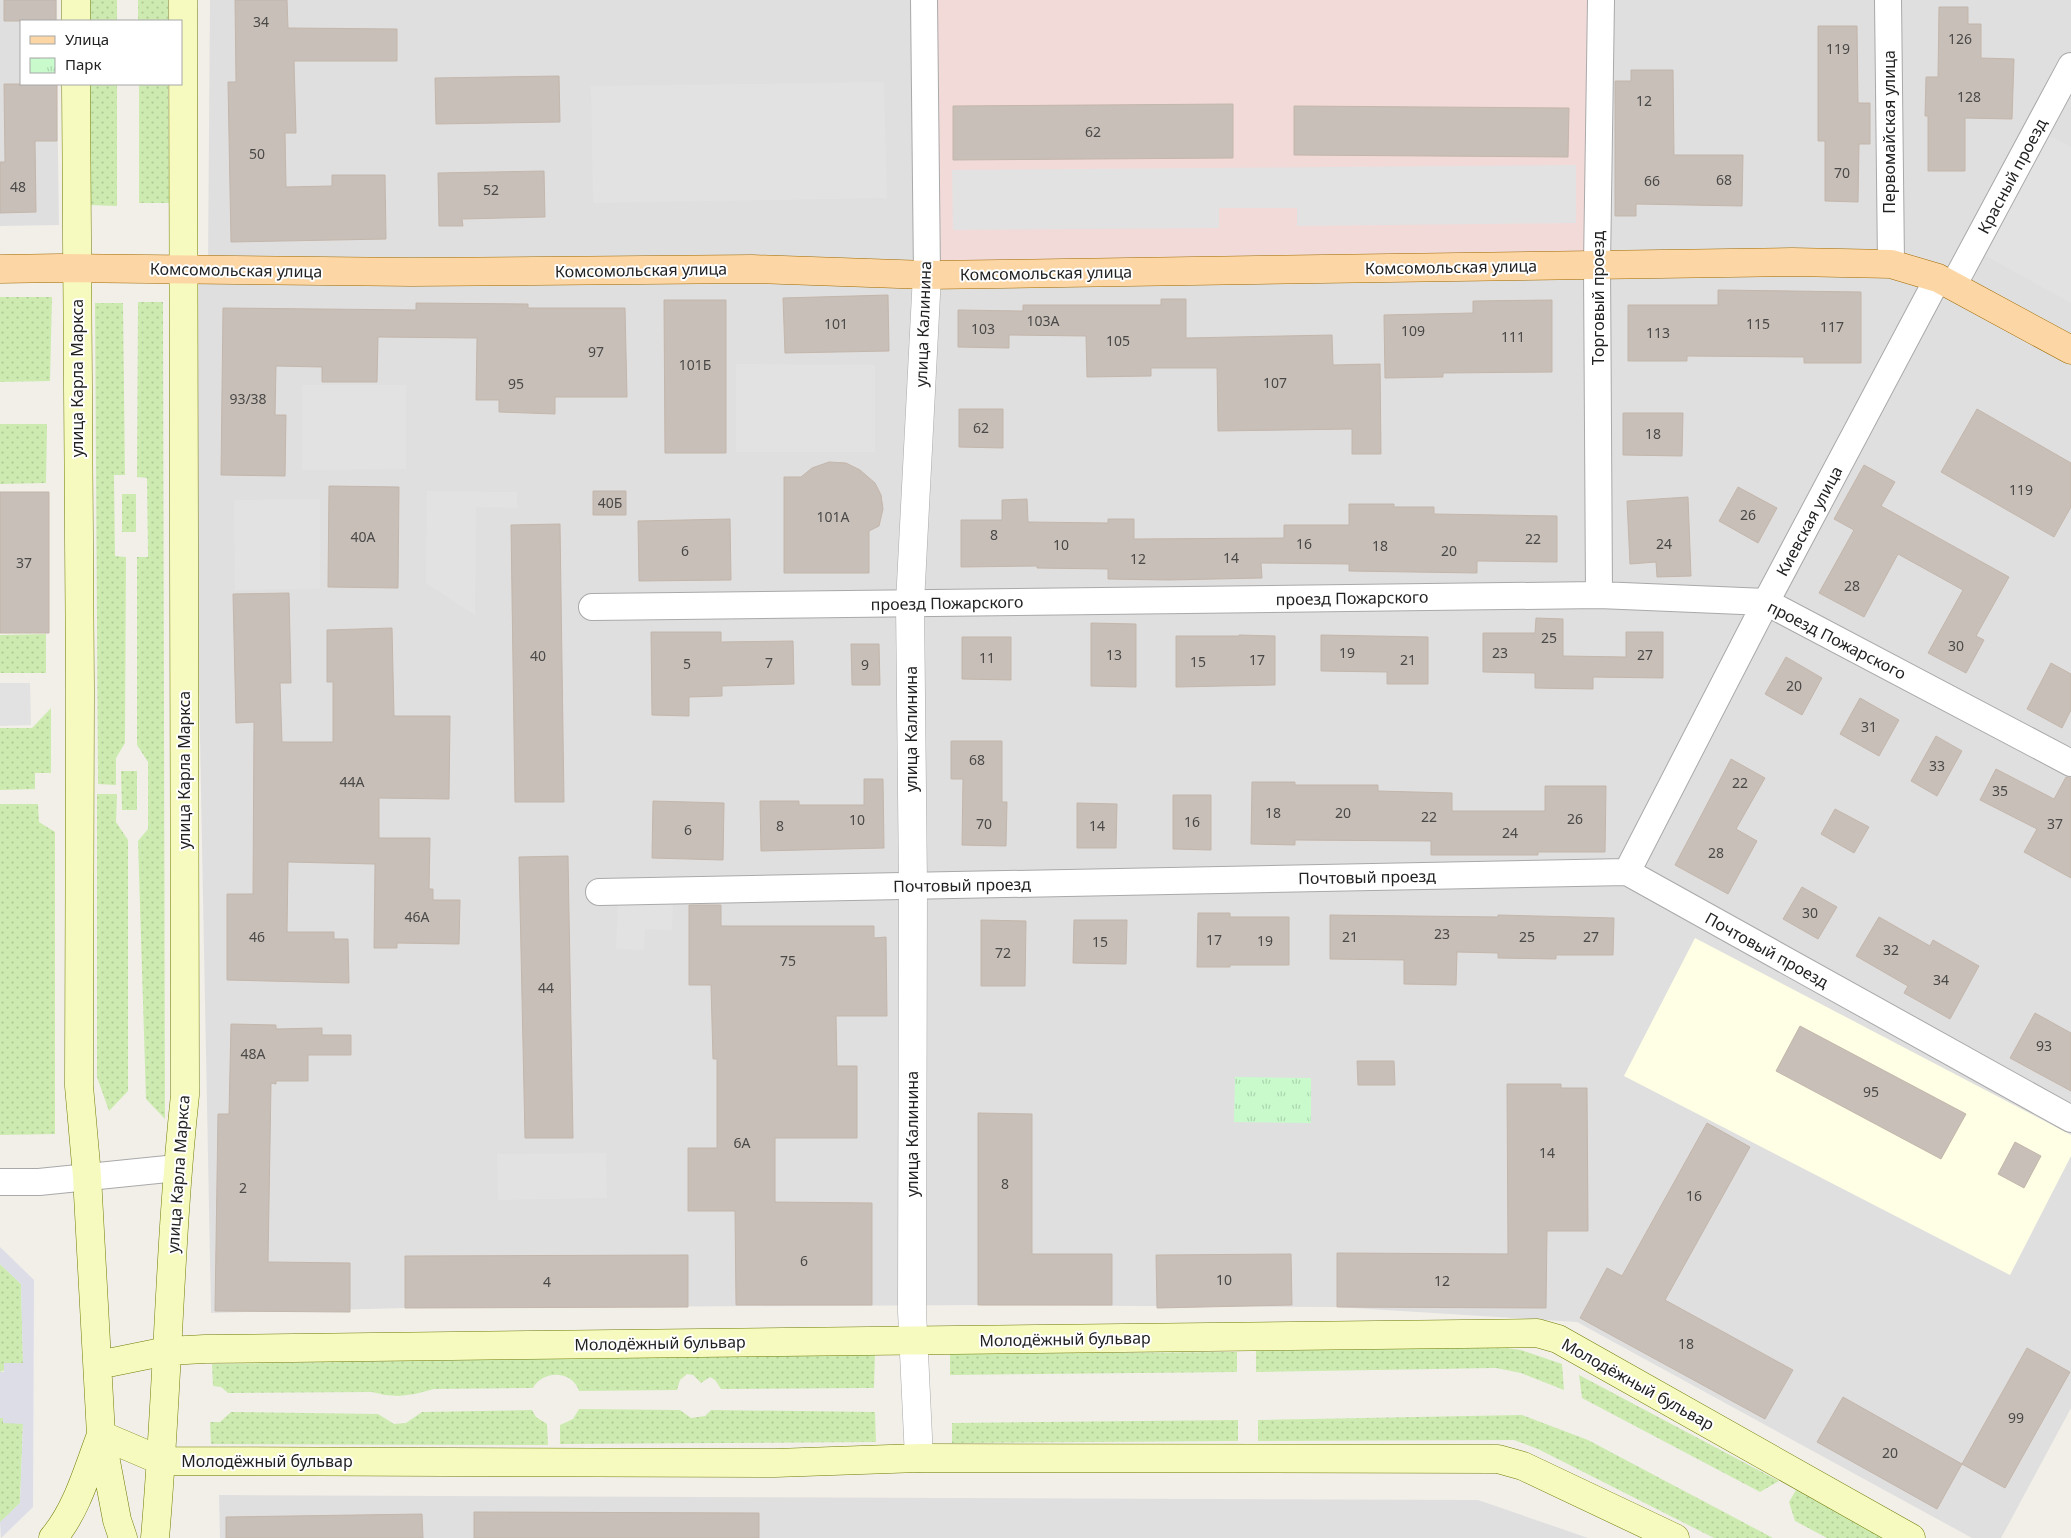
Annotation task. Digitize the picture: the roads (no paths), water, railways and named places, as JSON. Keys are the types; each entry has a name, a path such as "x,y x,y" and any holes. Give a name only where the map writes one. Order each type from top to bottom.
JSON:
{"main road":[{"path":"76,0 76,20"},
{"name":"улица Карла Маркса","path":"155,1538 162,1461 177,1168 184,1095 183,0"},
{"name":"улица Карла Маркса","path":"76,85 80,691 79,1086 87,1176 101,1435 117,1520 124,1538"},
{"name":"Комсомольская улица","path":"0,269 77,268 412,272 752,269 926,275 1792,262 1891,264 1945,282 2071,350"},
{"name":"Молодёжный бульвар","path":"98,1365 167,1351 701,1342 1537,1333 1558,1339 1911,1538"},
{"path":"53,1538 78,1494 101,1435 162,1461"},
{"name":"Молодёжный бульвар","path":"162,1461 776,1463 919,1458 1498,1459 1523,1466 1675,1538"}],"street":[{"name":"улица Калинина","path":"919,1458 914,1341 911,1102 910,603 926,275 924,0"},
{"name":"Торговый проезд","path":"1599,595 1597,265 1602,0"},
{"name":"Первомайская улица","path":"1888,0 1891,264"},
{"name":"Красный проезд","path":"1945,282 2071,66"},
{"name":"Киевская улица","path":"1627,872 1766,602 1945,282"},
{"name":"проезд Пожарского","path":"592,607 1599,595 1766,602 2071,763"},
{"name":"Почтовый проезд","path":"599,892 1627,872 2071,1119"},
{"path":"0,1182 39,1182 177,1168"}]}
